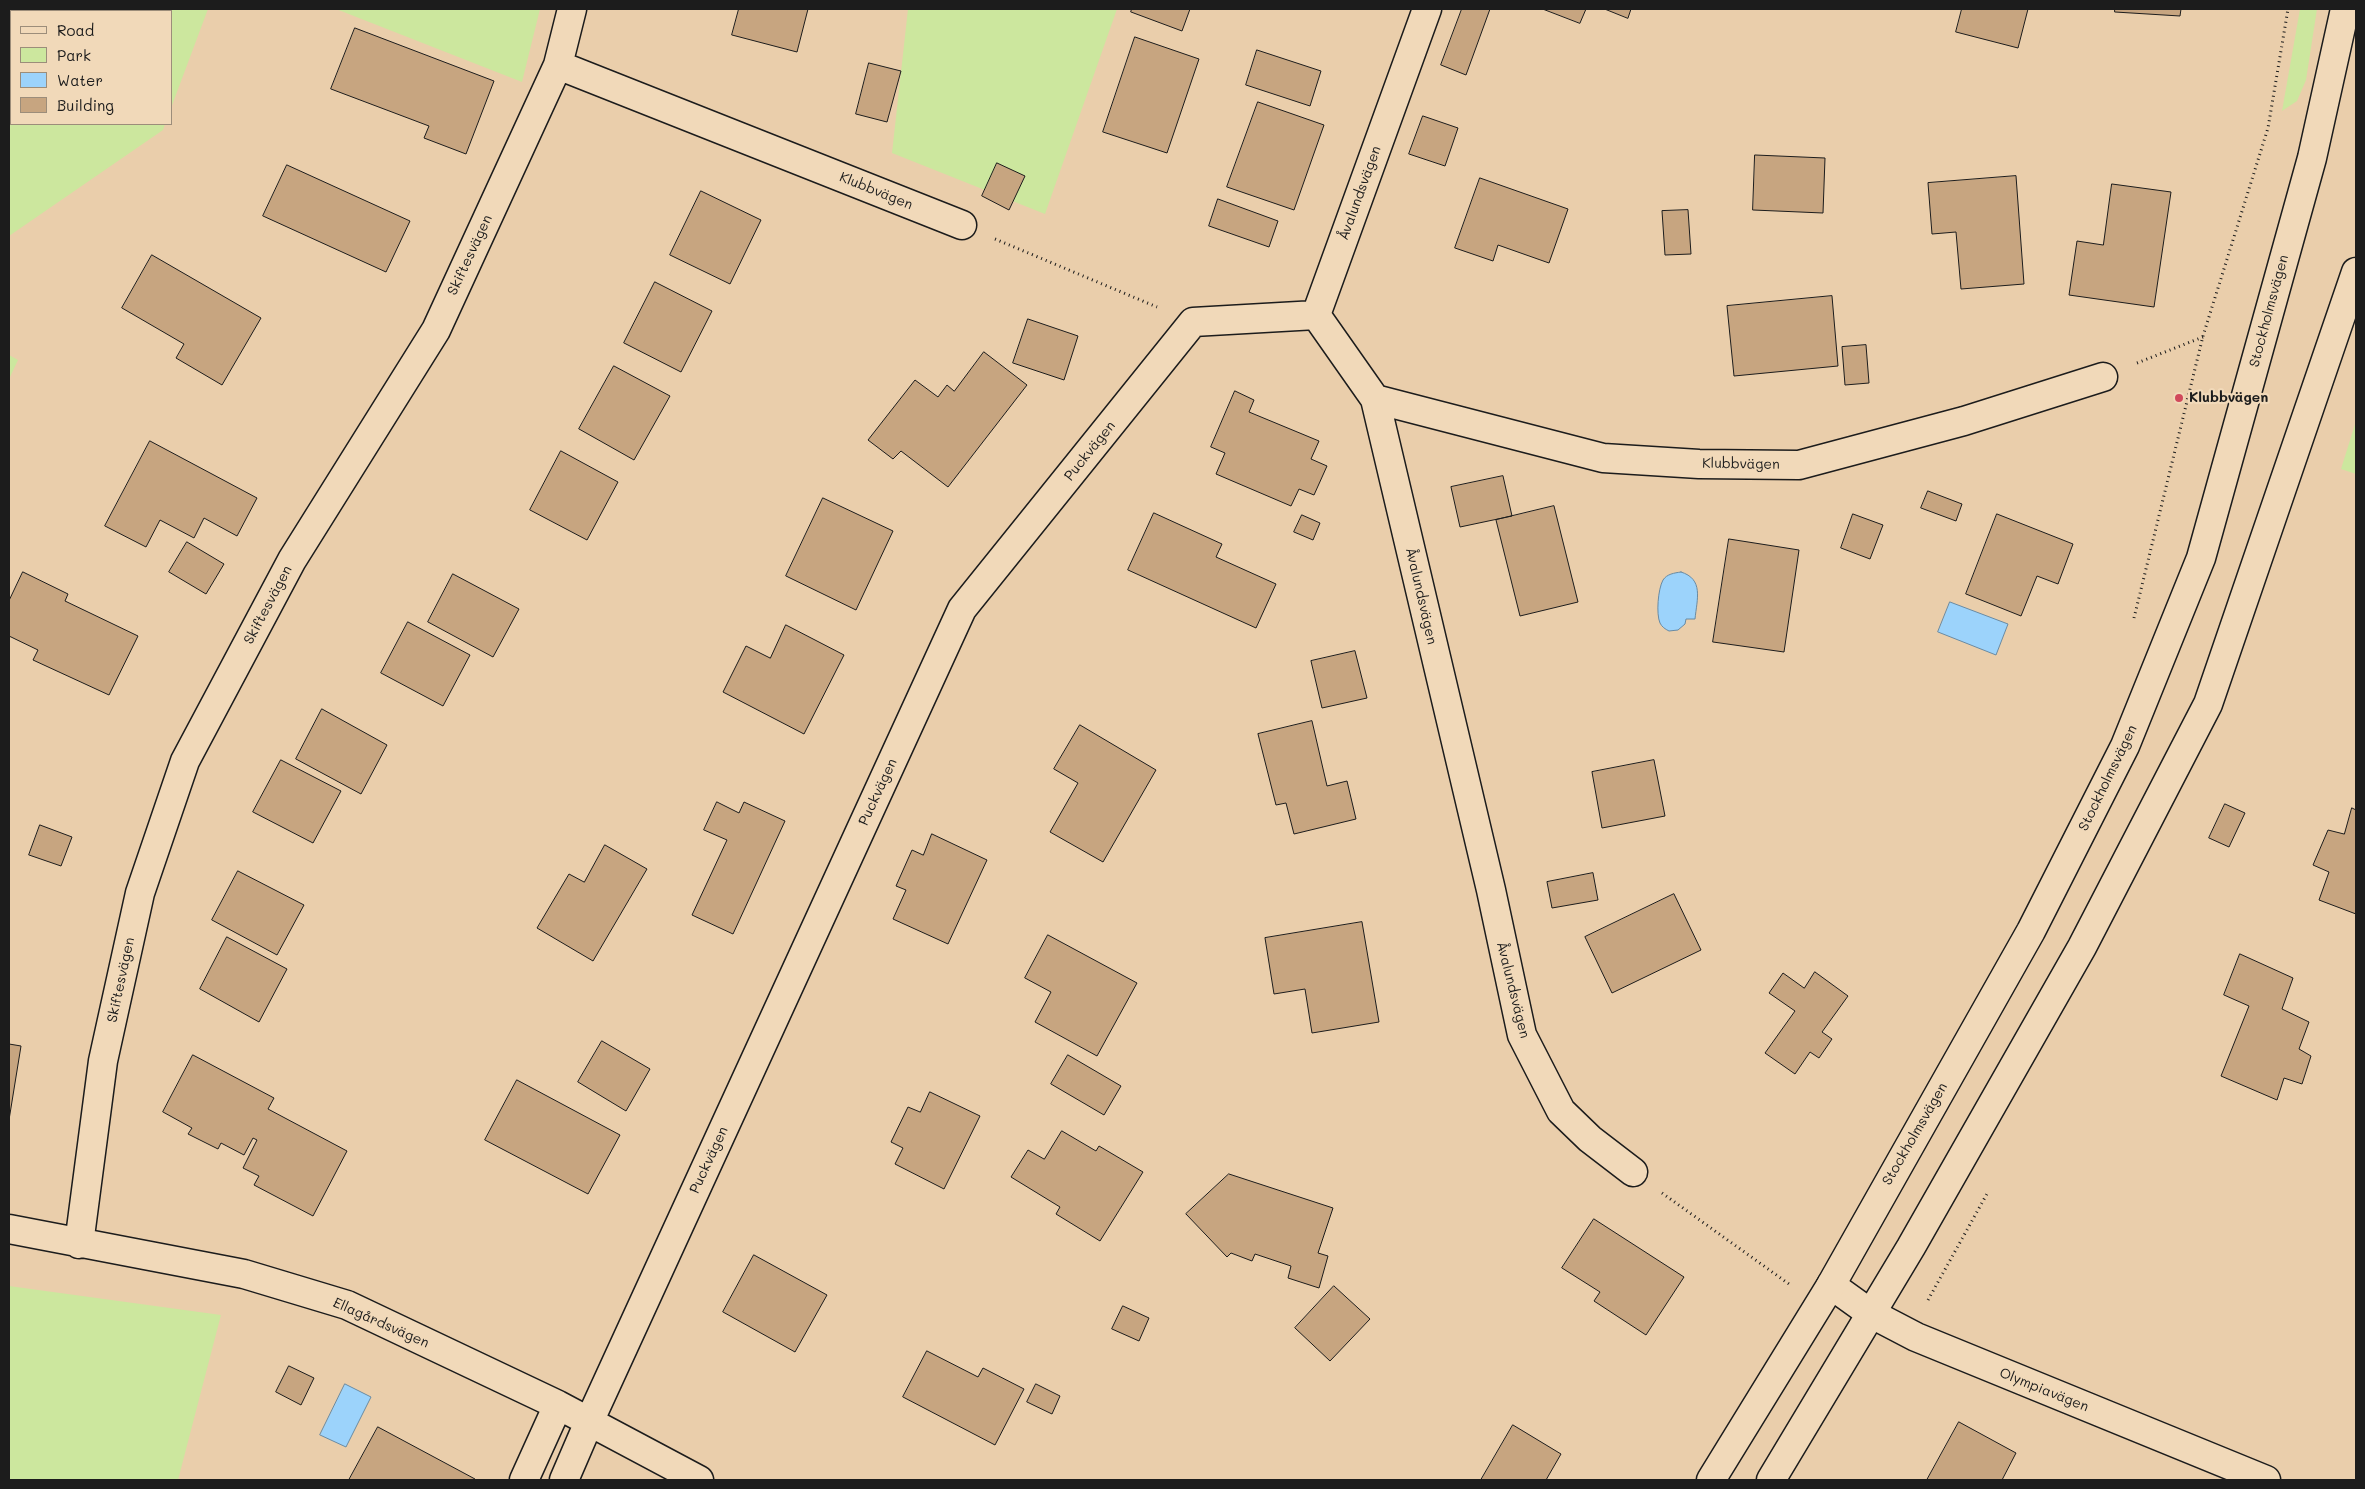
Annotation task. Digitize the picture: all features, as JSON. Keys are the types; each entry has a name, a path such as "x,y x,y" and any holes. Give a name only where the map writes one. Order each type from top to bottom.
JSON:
{"street":[{"name":"Skiftesvägen","path":"79,1244 103,1061 138,902 186,761 292,560 436,330 558,65 572,9"},
{"name":"Åvalundsvägen","path":"1428,9 1316,315 1375,399 1490,890 1522,1036 1561,1111 1590,1139 1633,1172"},
{"name":"Stockholmsvägen","path":"1712,1480 1830,1285 2031,931 2125,746 2201,558 2312,158 2345,9"},
{"name":"Klubbvägen","path":"558,65 962,225"},
{"path":"1771,1480 1911,1247 2082,947 2208,704 2356,272"},
{"path":"1194,322 1316,315"},
{"name":"Puckvägen","path":"564,1480 588,1422 962,609 1194,322"},
{"name":"Klubbvägen","path":"1375,399 1602,458 1699,464 1799,465 1964,421 2103,377"},
{"name":"Ellagårdsvägen","path":"9,1229 79,1244 244,1274 347,1305 558,1405 699,1480"},
{"name":"Olympiavägen","path":"1830,1285 1870,1313 1916,1337 2266,1480"},
{"path":"524,1480 558,1405"}],"path":[{"path":"2134,619 2203,336 2268,128 2288,9"},
{"path":"962,225 1194,322"},
{"path":"2103,377 2203,336"},
{"path":"1633,1172 1791,1285"}],"green space":[{"path":"9,9 208,9 172,105 172,10 10,10 10,125 165,125 163,130 9,236"},
{"path":"336,9 540,9 522,82"},
{"path":"908,9 1117,9 1045,214 892,153"},
{"path":"2300,9 2317,9 2306,80 2297,101 2282,111"},
{"path":"9,355 18,360 9,379"},
{"path":"2356,421 2356,474 2341,469"},
{"path":"9,1286 221,1315 178,1480 9,1480"}],"water":[{"path":"1681,572 1693,579 1696,585 1698,597 1695,619 1686,619 1685,624 1678,630 1669,631 1662,626 1659,619 1660,589 1663,580 1667,576"},
{"path":"1950,602 2008,624 1996,655 1938,632"},
{"path":"345,1384 371,1397 346,1447 320,1435"}],"building":[{"path":"739,9 808,9 797,52 732,35"},
{"path":"1132,9 1190,9 1182,31 1131,12"},
{"path":"1462,9 1490,9 1466,75 1441,65"},
{"path":"1543,9 1586,9 1580,23"},
{"path":"1605,9 1631,9 1628,18"},
{"path":"1962,9 2028,9 2018,48 1956,32"},
{"path":"2115,9 2181,9 2180,16 2115,12"},
{"path":"355,28 494,81 466,154 424,138 429,126 331,89"},
{"path":"1135,37 1199,59 1167,153 1103,132"},
{"path":"1257,50 1321,71 1310,106 1246,85"},
{"path":"869,63 901,71 887,122 856,114"},
{"path":"1258,102 1324,125 1294,210 1227,187"},
{"path":"1423,116 1458,128 1445,166 1409,154"},
{"path":"1755,155 1825,158 1823,213 1753,210"},
{"path":"997,163 1025,176 1009,210 982,196"},
{"path":"287,165 410,221 386,272 263,216"},
{"path":"2016,176 2024,284 1961,289 1956,232 1932,234 1928,183"},
{"path":"1480,178 1568,209 1549,263 1498,245 1493,261 1455,248"},
{"path":"2112,184 2171,192 2154,307 2069,295 2077,241 2103,245"},
{"path":"701,191 761,220 730,284 670,255"},
{"path":"1218,199 1278,221 1269,247 1209,226"},
{"path":"1688,210 1691,254 1665,255 1662,211"},
{"path":"152,255 261,318 222,385 176,358 184,344 122,308"},
{"path":"655,282 712,311 681,372 624,343"},
{"path":"1832,296 1838,366 1734,376 1727,306"},
{"path":"1028,319 1078,336 1064,380 1013,363"},
{"path":"1866,345 1869,383 1845,385 1842,347"},
{"path":"984,352 1027,385 948,487 901,451 893,459 868,440 915,380 938,397 947,385 954,391"},
{"path":"614,366 670,396 634,460 579,429"},
{"path":"1235,391 1254,400 1249,412 1319,441 1311,459 1327,466 1314,495 1299,489 1291,506 1216,474 1225,453 1211,447"},
{"path":"150,441 257,498 237,536 204,518 194,538 160,520 146,547 105,526"},
{"path":"561,451 618,482 587,540 530,510"},
{"path":"1503,476 1512,516 1460,527 1451,487"},
{"path":"1928,491 1962,504 1956,521 1921,508"},
{"path":"823,498 893,531 856,610 786,576"},
{"path":"1554,506 1578,602 1520,616 1496,520"},
{"path":"1154,513 1222,544 1216,557 1276,584 1256,628 1128,570"},
{"path":"1853,514 1883,525 1870,559 1841,548"},
{"path":"1997,514 2073,544 2058,584 2037,576 2021,616 1966,594"},
{"path":"1302,515 1320,523 1313,540 1294,532"},
{"path":"1729,539 1799,550 1784,652 1713,642"},
{"path":"187,542 224,564 206,594 169,572"},
{"path":"23,572 68,594 65,601 138,636 109,695 33,660 38,650 9,636 9,601"},
{"path":"453,574 519,609 493,657 428,622"},
{"path":"408,622 470,655 443,706 381,673"},
{"path":"786,625 844,655 804,734 723,692 746,646 770,658"},
{"path":"1355,651 1367,698 1322,708 1311,661"},
{"path":"322,709 387,745 361,794 296,759"},
{"path":"1312,721 1327,786 1347,781 1356,819 1294,834 1286,803 1276,805 1258,734"},
{"path":"1080,725 1156,770 1103,862 1050,832 1078,783 1054,769"},
{"path":"281,760 341,791 313,843 253,812"},
{"path":"1654,760 1665,816 1602,828 1592,772"},
{"path":"717,802 739,813 744,802 785,821 733,934 692,915 727,840 704,830"},
{"path":"2225,804 2245,813 2229,847 2209,838"},
{"path":"2352,808 2356,810 2356,914 2319,900 2329,872 2313,865 2328,830 2344,834"},
{"path":"40,825 72,837 61,866 29,855"},
{"path":"932,834 987,860 948,944 893,919 906,890 896,886 912,850 923,855"},
{"path":"605,845 647,869 593,961 537,928 569,874 584,882"},
{"path":"238,871 304,905 277,955 212,920"},
{"path":"1593,873 1598,900 1552,908 1547,882"},
{"path":"1674,894 1701,950 1612,993 1585,937"},
{"path":"1362,922 1379,1022 1312,1033 1305,989 1274,994 1265,938"},
{"path":"1048,935 1137,983 1097,1056 1035,1022 1051,992 1025,978"},
{"path":"227,937 287,969 259,1022 200,989"},
{"path":"2240,954 2293,978 2282,1009 2309,1022 2299,1049 2311,1056 2302,1084 2284,1078 2277,1100 2221,1076 2249,1006 2224,995"},
{"path":"1815,972 1848,996 1822,1032 1832,1039 1819,1058 1810,1052 1795,1074 1765,1053 1795,1011 1769,993 1783,973 1804,988"},
{"path":"602,1041 650,1069 626,1111 578,1082"},
{"path":"9,1044 21,1046 9,1120"},
{"path":"193,1055 274,1098 268,1109 347,1151 313,1216 254,1185 259,1176 243,1168 257,1140 253,1138 244,1155 221,1143 218,1149 188,1134 192,1128 163,1112"},
{"path":"1068,1055 1121,1086 1104,1115 1051,1084"},
{"path":"517,1080 620,1135 588,1194 485,1140"},
{"path":"930,1092 980,1116 944,1189 895,1164 903,1148 891,1142 908,1107 920,1112"},
{"path":"1062,1131 1096,1151 1099,1146 1143,1172 1100,1241 1056,1214 1060,1207 1011,1177 1028,1150 1044,1159"},
{"path":"1229,1174 1333,1208 1318,1253 1328,1256 1319,1288 1288,1278 1291,1266 1255,1254 1252,1261 1231,1253 1227,1257 1186,1214"},
{"path":"1594,1219 1684,1277 1646,1335 1594,1301 1600,1292 1562,1268"},
{"path":"754,1255 827,1295 795,1352 723,1312"},
{"path":"1334,1286 1370,1319 1330,1361 1295,1328"},
{"path":"1123,1306 1149,1318 1139,1341 1112,1329"},
{"path":"927,1351 978,1377 983,1368 1024,1389 995,1445 903,1397"},
{"path":"289,1366 314,1378 301,1405 276,1392"},
{"path":"1036,1384 1060,1396 1052,1414 1027,1402"},
{"path":"1959,1422 2016,1453 2002,1480 1927,1480"},
{"path":"1513,1425 1561,1454 1546,1480 1481,1480"},
{"path":"378,1427 475,1479 349,1480"}],"place":[{"name":"Klubbvägen","path":"2179,398"}]}
